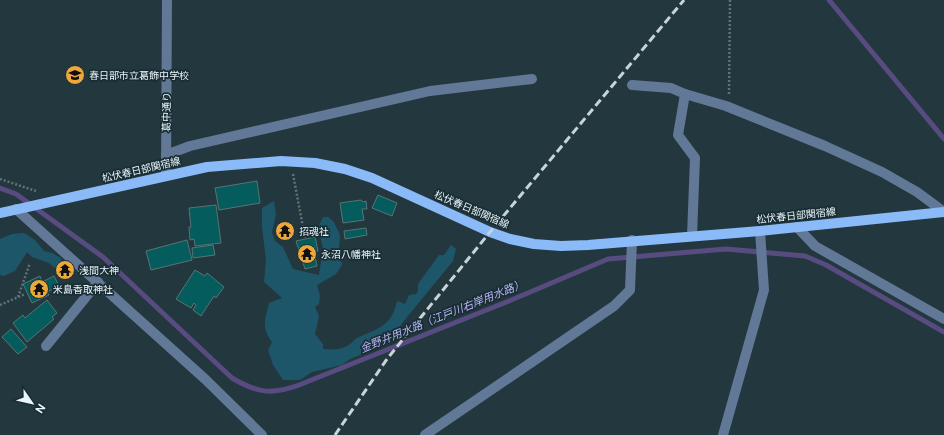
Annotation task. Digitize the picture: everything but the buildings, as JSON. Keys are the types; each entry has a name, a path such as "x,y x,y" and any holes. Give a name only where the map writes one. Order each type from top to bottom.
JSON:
{"main road":[{"name":"松伏春日部関宿線","path":"0,213 207,167 281,161 315,163 345,169 372,178 490,232 510,239 534,244 561,246 760,231 944,212"}],"street":[{"name":"葛中通り","path":"166,176 167,0"},
{"path":"166,155 190,146 430,91 532,79"},
{"path":"632,85 671,88 685,94 726,106 825,146 882,172 917,192 944,212"},
{"path":"685,94 678,135 695,158 692,236"},
{"path":"16,209 205,378 262,435"},
{"path":"797,227 815,246 944,319"},
{"path":"722,435 764,290 760,231"},
{"path":"425,435 614,306 627,294 631,281 632,240"},
{"path":"46,346 98,282"}],"path":[{"path":"726,106 728,98 730,55 730,0"},
{"path":"293,174 305,238"},
{"path":"0,179 61,199"},
{"path":"18,297 30,263"},
{"path":"0,305 25,294"}],"shaded area":[{"path":"274,201 276,214 272,232 275,241 283,247 293,269 319,275 323,248 318,228 323,217 328,217 334,222 340,235 339,249 342,265 336,274 317,285 320,296 319,304 315,307 319,316 315,334 323,344 323,349 344,347 357,338 377,329 387,322 395,310 397,301 405,304 409,295 416,294 418,291 418,284 439,255 444,255 451,245 456,249 453,261 403,322 389,343 350,359 342,365 312,372 300,380 283,380 273,365 268,350 272,342 265,328 266,314 269,303 282,298 264,282 266,260 262,227 262,208"},
{"path":"24,233 35,240 44,251 61,258 63,266 59,272 49,263 32,257 27,252 15,271 4,276 0,275 0,239 12,234"}],"waterway":[{"path":"829,0 944,139"},
{"name":"金野井用水路（江戸川右岸用水路）","path":"0,188 16,194 103,257 232,378 249,387 265,391 281,390 299,385 509,301 608,259 726,249 805,256 826,265 944,332"}],"railway":[{"path":"335,435 387,359 490,232 684,0"}],"place":[{"name":"春日部市立葛飾中学校","path":"75,75"},
{"name":"招魂社","path":"285,231"},
{"name":"永沼八幡神社","path":"307,254"},
{"name":"浅間大神","path":"65,270"},
{"name":"米島香取神社","path":"39,289"}]}
